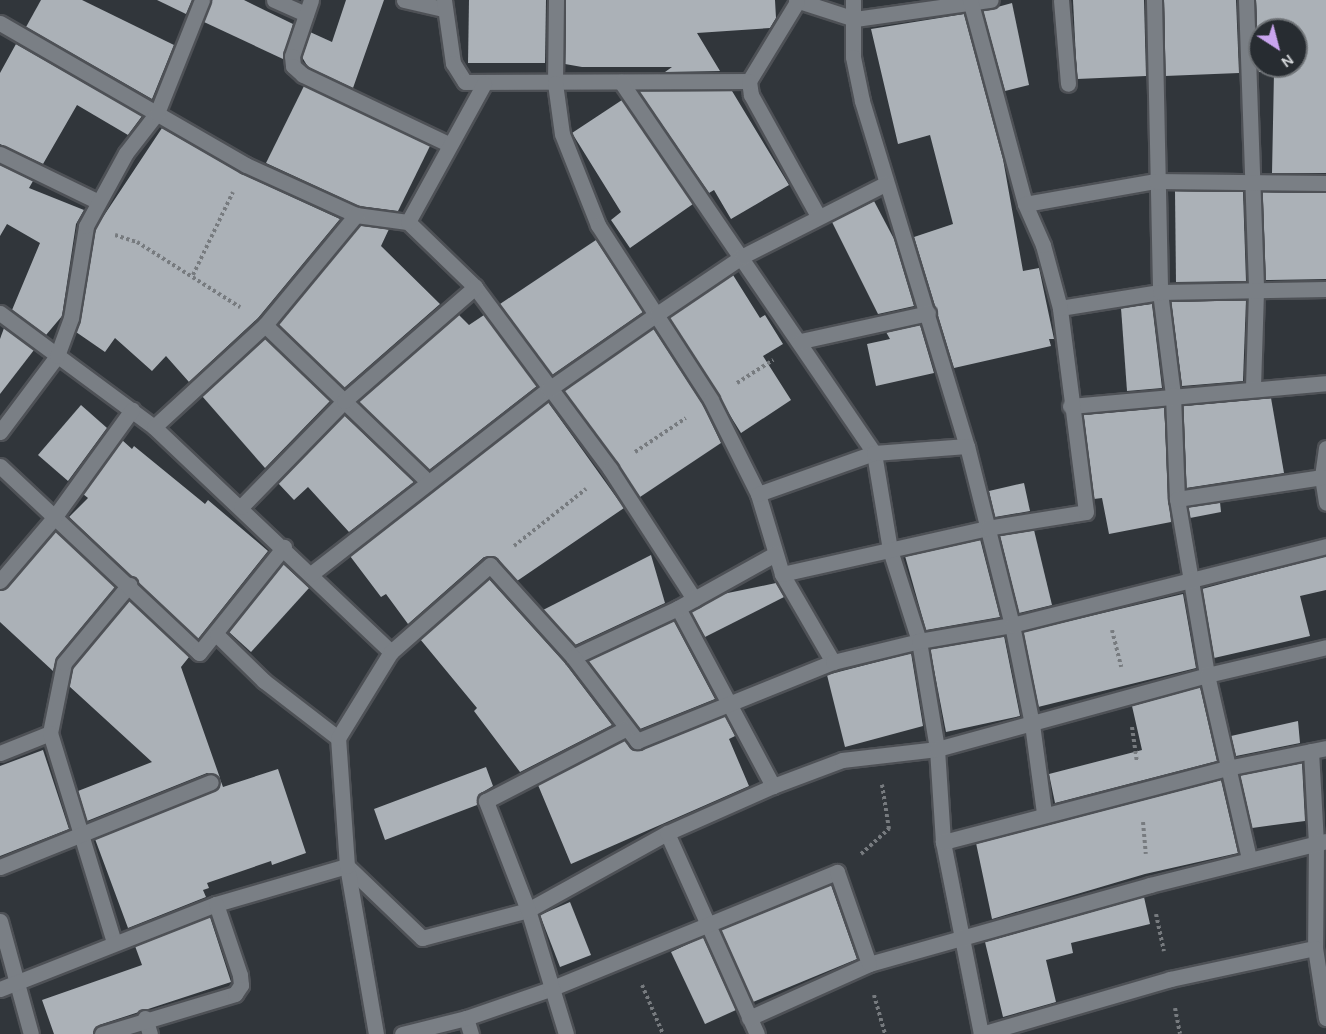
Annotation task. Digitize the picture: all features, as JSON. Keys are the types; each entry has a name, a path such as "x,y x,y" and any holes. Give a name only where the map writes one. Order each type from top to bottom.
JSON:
{"street":[{"path":"0,432 57,356 71,318 86,226 97,201 140,131 157,113 202,0"},
{"path":"274,0 308,7 292,56 293,66 303,75 448,144"},
{"path":"404,0 444,5 458,75 465,82 484,84 749,81"},
{"path":"556,0 555,83 562,134 598,225 711,400 758,494 782,574 833,662"},
{"path":"853,0 855,19 853,57 885,184 928,313 967,446 1012,625 1032,724 1044,813"},
{"path":"818,216 751,95 749,81 797,1 855,19 991,0"},
{"path":"1061,0 1068,84"},
{"path":"1154,0 1160,292 1173,395 1177,499 1207,675 1249,859"},
{"path":"1246,0 1256,291 1253,388"},
{"path":"782,574 987,528 1086,512 1070,406 1060,308 1043,245 1025,204 970,2"},
{"path":"0,23 246,165 356,215 408,222 475,287 610,469 694,599"},
{"path":"621,82 801,341 874,453 890,550 919,641 937,749 943,842 964,935 981,1034 1170,979 1315,948"},
{"path":"408,222 448,144 484,84"},
{"path":"0,154 97,201"},
{"path":"1025,204 1156,181 1326,183"},
{"path":"311,574 549,389 657,314 743,256 885,184"},
{"path":"154,427 265,325 356,215"},
{"path":"241,507 344,401 475,287"},
{"path":"1060,308 1160,292 1326,289"},
{"path":"0,313 154,427 284,547 391,651"},
{"path":"801,341 928,313"},
{"path":"265,325 428,482"},
{"path":"1070,406 1326,383"},
{"path":"0,581 53,519 132,410"},
{"path":"758,494 874,453 967,446"},
{"path":"1326,448 1322,477 1326,503"},
{"path":"0,466 53,519 129,585 199,653 217,635 284,547"},
{"path":"1177,499 1322,477"},
{"path":"376,1034 346,866 338,738 391,651 490,565 573,657 625,729 637,741 833,662 919,641 1012,625 1190,578 1326,546"},
{"path":"573,657 678,608 775,554"},
{"path":"114,942 50,733 64,663 129,585"},
{"path":"678,608 731,702 773,786"},
{"path":"217,635 264,681 338,738"},
{"path":"346,866 422,938 528,910 667,833 773,786 842,760 937,749 1207,675 1326,648"},
{"path":"566,1034 550,989 528,910 486,801 625,729"},
{"path":"0,753 50,733"},
{"path":"943,842 1044,813 1227,768 1318,750 1321,842 1315,948 1326,1018"},
{"path":"0,867 82,836 211,782"},
{"path":"667,833 709,922 757,1034"},
{"path":"749,1018 868,964 964,935 1321,842"},
{"path":"0,989 114,942 216,904 346,866"},
{"path":"402,1034 466,1018 550,989 709,922 837,872 868,964"},
{"path":"102,1034 145,1018 235,994 241,986 216,904"},
{"path":"0,921 31,1034"},
{"path":"145,1018 150,1034"},
{"path":"466,1018 471,1034"}],"path":[{"path":"192,275 246,165"},
{"path":"86,226 137,243 192,275 265,325"},
{"path":"490,565 610,469"},
{"path":"837,872 889,829 876,755"},
{"path":"630,957 663,1034"},
{"path":"868,964 885,1034"}],"building":[{"path":"41,0 82,0 174,45 152,99 26,27"},
{"path":"157,0 192,0 186,14"},
{"path":"212,0 244,0 293,24 283,59 204,22"},
{"path":"346,0 384,0 353,88 308,67 302,57 310,32 332,42"},
{"path":"469,0 546,0 545,63 468,63"},
{"path":"566,0 775,0 776,18 770,28 697,33 720,71 665,72 672,67 582,67 565,64"},
{"path":"1073,0 1144,0 1146,76 1077,79"},
{"path":"1164,0 1236,0 1239,73 1165,76"},
{"path":"1256,0 1326,0 1326,173 1272,173 1274,78 1308,78 1308,18 1256,18"},
{"path":"1012,3 1029,85 1005,91 983,11"},
{"path":"964,14 1003,159 1023,271 1039,268 1054,339 1049,339 1051,346 954,368 914,237 953,224 930,135 898,144 871,29"},
{"path":"16,44 142,116 128,135 77,105 43,164 0,144 0,73"},
{"path":"304,86 430,146 398,211 359,206 266,163"},
{"path":"639,91 732,91 789,185 731,219 714,190 709,193"},
{"path":"622,100 693,204 630,248 611,220 621,212 572,133"},
{"path":"162,128 242,174 340,219 258,318 189,382 166,356 152,371 115,338 105,352 76,332 95,229"},
{"path":"0,165 33,181 29,188 84,210 76,224 62,316 46,335 12,310 40,243 7,224 0,236"},
{"path":"1175,191 1243,192 1246,281 1176,282"},
{"path":"1262,192 1326,193 1326,279 1265,280"},
{"path":"874,201 894,239 914,306 878,314 832,222"},
{"path":"360,225 389,229 381,246 440,304 344,388 278,324"},
{"path":"596,240 643,312 552,375 500,304"},
{"path":"733,275 760,318 765,315 783,344 763,356 791,400 741,433 669,317"},
{"path":"1246,300 1243,381 1182,386 1171,302"},
{"path":"1152,304 1162,388 1127,391 1121,308"},
{"path":"458,314 469,325 484,315 537,386 429,470 358,401"},
{"path":"920,325 934,373 876,386 867,344 890,339 886,332"},
{"path":"4,328 34,350 0,394 0,339"},
{"path":"653,328 703,405 721,443 640,497 564,391"},
{"path":"265,338 330,401 265,468 202,396"},
{"path":"1271,398 1284,473 1186,488 1183,406"},
{"path":"548,402 624,508 517,581 497,558 484,557 408,624 386,594 381,597 350,556"},
{"path":"81,405 107,428 68,481 38,455"},
{"path":"1164,407 1171,522 1109,534 1102,498 1094,499 1083,415"},
{"path":"344,415 414,482 349,532 308,487 294,500 278,483"},
{"path":"122,440 132,449 134,446 205,504 208,500 268,551 198,639 69,517 88,498 83,494"},
{"path":"1024,483 1030,511 995,517 989,491"},
{"path":"1220,502 1221,512 1190,518 1188,507"},
{"path":"1034,530 1052,605 1019,613 1000,536"},
{"path":"55,531 115,587 57,657 53,671 0,622 0,591 7,587"},
{"path":"980,539 1000,617 926,630 905,556"},
{"path":"651,555 665,603 575,645 543,610"},
{"path":"1326,556 1326,590 1300,596 1310,636 1214,658 1202,589"},
{"path":"283,564 309,588 251,652 229,632"},
{"path":"489,579 565,663 612,725 520,772 474,711 477,708 420,639"},
{"path":"776,583 784,597 705,637 691,612 723,594"},
{"path":"1183,594 1196,668 1038,707 1023,632"},
{"path":"129,600 189,657 181,667 220,778 207,773 87,821 78,791 152,762 69,686 73,667"},
{"path":"674,621 715,699 640,729 588,661"},
{"path":"1004,636 1020,716 946,732 930,649"},
{"path":"911,653 923,726 845,747 827,675"},
{"path":"1200,687 1217,761 1055,803 1049,774 1142,750 1132,706"},
{"path":"725,716 735,736 729,739 749,786 571,864 538,785 624,740 634,750 641,750"},
{"path":"1298,721 1300,743 1236,756 1231,736"},
{"path":"43,750 69,829 0,856 0,766"},
{"path":"1302,763 1305,821 1252,828 1240,775"},
{"path":"486,767 493,786 478,795 477,805 385,840 374,809"},
{"path":"278,769 306,853 272,865 271,861 207,883 209,888 203,890 206,897 128,928 95,839 215,791 220,779 223,787"},
{"path":"1221,780 1238,853 1145,874 992,919 976,843"},
{"path":"831,885 857,959 753,1002 721,930"},
{"path":"1144,897 1150,924 1071,943 1073,953 1046,960 1056,1002 1003,1017 985,942"},
{"path":"570,902 591,955 560,967 540,915"},
{"path":"210,917 231,982 99,1025 93,1034 54,1034 42,1000 142,965 135,946"},
{"path":"703,937 736,1010 705,1024 671,952"}]}
